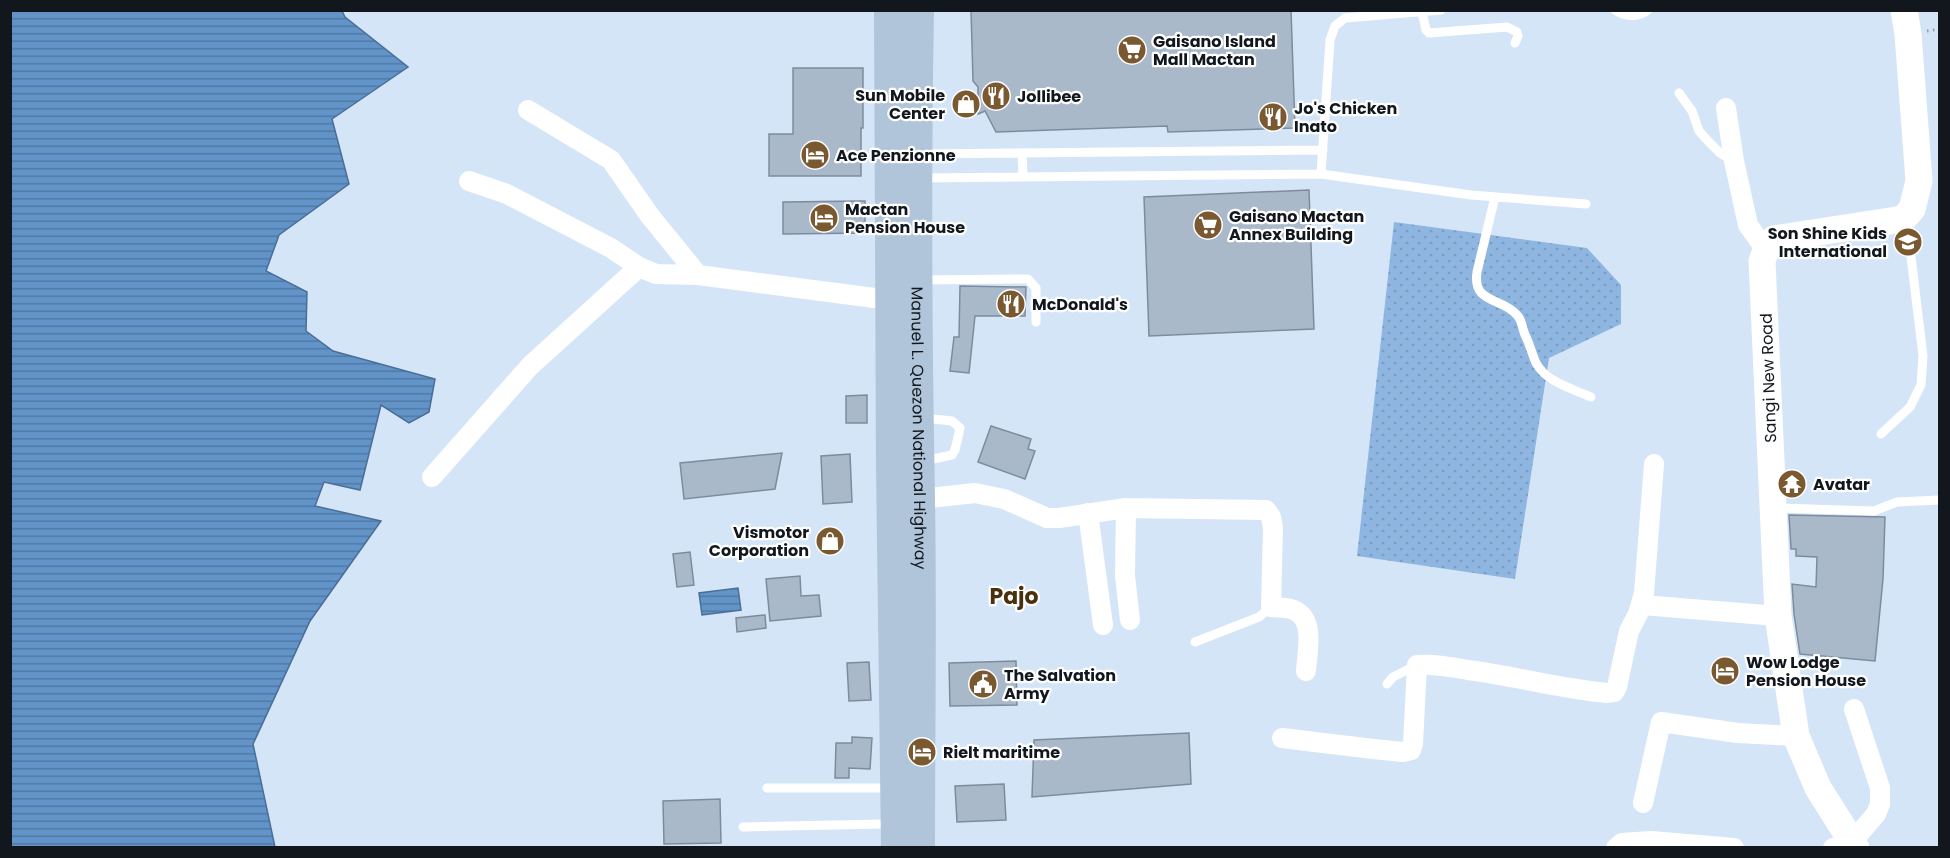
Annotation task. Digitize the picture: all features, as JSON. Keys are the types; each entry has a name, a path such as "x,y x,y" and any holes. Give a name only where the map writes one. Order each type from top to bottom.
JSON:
{"main road":[{"name":"Manuel L. Quezon National Highway","path":"887,840 894,742 905,464 890,300 889,10"},
{"name":"Manuel L. Quezon National Highway","path":"919,10 916,166 919,418 905,464 920,499 920,848"},
{"path":"887,840 882,788 882,754 886,746 894,742"}],"street":[{"path":"1726,108 1734,161 1748,225 1766,250 1774,239 1903,219 1912,209 1919,181 1908,34 1904,10"},
{"path":"528,110 612,160 650,216 698,275"},
{"path":"469,181 507,194 611,248 639,267 656,274 698,275 890,300"},
{"name":"Sangi New Road","path":"1766,250 1762,261 1778,616 1796,736 1818,788 1847,846"},
{"path":"432,477 531,366 639,267"},
{"path":"1282,738 1373,749 1407,752 1411,750 1417,665 1430,664 1562,687 1614,692 1629,631 1642,605 1654,464"},
{"path":"920,499 975,493 1004,500 1047,518 1126,508 1266,510 1271,517 1273,528 1271,607 1294,609 1303,616 1308,625 1306,671"},
{"path":"1126,508 1125,576 1130,620"},
{"path":"1088,513 1103,625"},
{"path":"1642,605 1778,616"},
{"path":"1847,846 1876,814 1880,804 1880,788 1854,709"},
{"path":"1642,803 1661,722 1738,733 1796,736"},
{"path":"1616,848 1623,843 1652,841 1734,848"}],"lane":[{"path":"1321,174 1330,40 1335,26 1345,18 1441,10"},
{"path":"1614,10 1619,14 1634,16 1646,13 1648,10"},
{"path":"1422,12 1426,30 1429,33 1508,27 1517,32 1515,43"},
{"path":"1679,93 1692,111 1699,130 1720,153 1734,161"},
{"path":"916,166 1022,153 1323,150"},
{"path":"1022,153 1023,176"},
{"path":"916,166 1023,176 1321,174 1495,197 1586,204"},
{"path":"1495,197 1475,281 1478,289 1483,295 1516,313 1521,320 1536,362 1549,378 1591,397"},
{"path":"1881,434 1910,407 1921,385 1923,356 1908,232 1903,219"},
{"path":"916,280 1028,279 1036,288 1036,322"},
{"path":"905,464 952,455 956,450 960,428 952,421 919,418"},
{"path":"1772,508 1874,511 1897,502 1940,500"},
{"path":"1195,642 1259,617 1271,607"},
{"path":"1387,684 1393,677 1417,665"},
{"path":"767,788 882,788"},
{"path":"743,827 887,840"}],"shaded area":[{"path":"10,11 342,11 345,17 408,67 332,119 349,184 279,235 266,271 307,292 306,331 333,351 435,379 429,412 409,423 381,405 360,490 324,482 315,506 381,521 310,621 253,744 275,847 11,847"},
{"path":"1394,222 1587,248 1621,285 1621,324 1549,358 1515,579 1357,556"},
{"path":"738,588 741,610 702,615 699,593"}],"building":[{"name":"Gaisano Island Mall Mactan","path":"971,10 1291,10 1295,128 1168,132 1167,126 996,132 985,111 978,114 978,87 973,81"},
{"path":"793,68 863,68 861,176 769,176 769,134 793,134"},
{"path":"1309,190 1314,329 1149,336 1144,197"},
{"name":"Mactan Pension House","path":"865,201 865,233 783,234 783,202"},
{"path":"960,286 1026,287 1025,316 975,316 969,373 950,371 954,337 959,337"},
{"path":"867,395 867,423 846,423 846,396"},
{"path":"991,426 1031,439 1028,449 1035,451 1025,479 978,462"},
{"path":"782,453 775,489 684,499 680,463"},
{"path":"850,454 852,502 823,504 821,456"},
{"path":"1789,515 1885,517 1883,579 1875,661 1800,654 1792,584 1816,587 1817,557 1796,556 1796,549 1791,549"},
{"path":"690,552 694,585 677,587 673,554"},
{"path":"800,576 801,596 819,595 821,616 770,621 766,579"},
{"path":"765,615 766,628 737,632 736,618"},
{"name":"The Salvation Army","path":"1016,661 1017,705 950,706 949,663"},
{"path":"869,662 871,700 849,701 847,663"},
{"path":"1189,733 1191,784 1032,797 1034,740"},
{"path":"852,737 872,738 870,769 849,768 849,778 835,778 836,743 852,743"},
{"path":"1004,784 1006,820 957,822 955,786"},
{"path":"720,799 721,843 664,844 663,801"}],"place":[{"name":"Gaisano Island Mall Mactan","path":"1132,50"},
{"name":"Jollibee","path":"996,96"},
{"name":"Sun Mobile Center","path":"966,104"},
{"name":"Jo's Chicken Inato","path":"1273,117"},
{"name":"Ace Penzionne","path":"815,155"},
{"name":"Mactan Pension House","path":"824,218"},
{"name":"Gaisano Mactan Annex Building","path":"1208,225"},
{"name":"Son Shine Kids International","path":"1908,242"},
{"name":"McDonald's","path":"1011,304"},
{"name":"Avatar","path":"1792,484"},
{"name":"Vismotor Corporation","path":"830,541"},
{"name":"Wow Lodge Pension House","path":"1725,671"},
{"name":"The Salvation Army","path":"983,684"},
{"name":"Rielt maritime","path":"922,752"}],"district":[{"name":"Pajo","path":"1014,596"}]}
